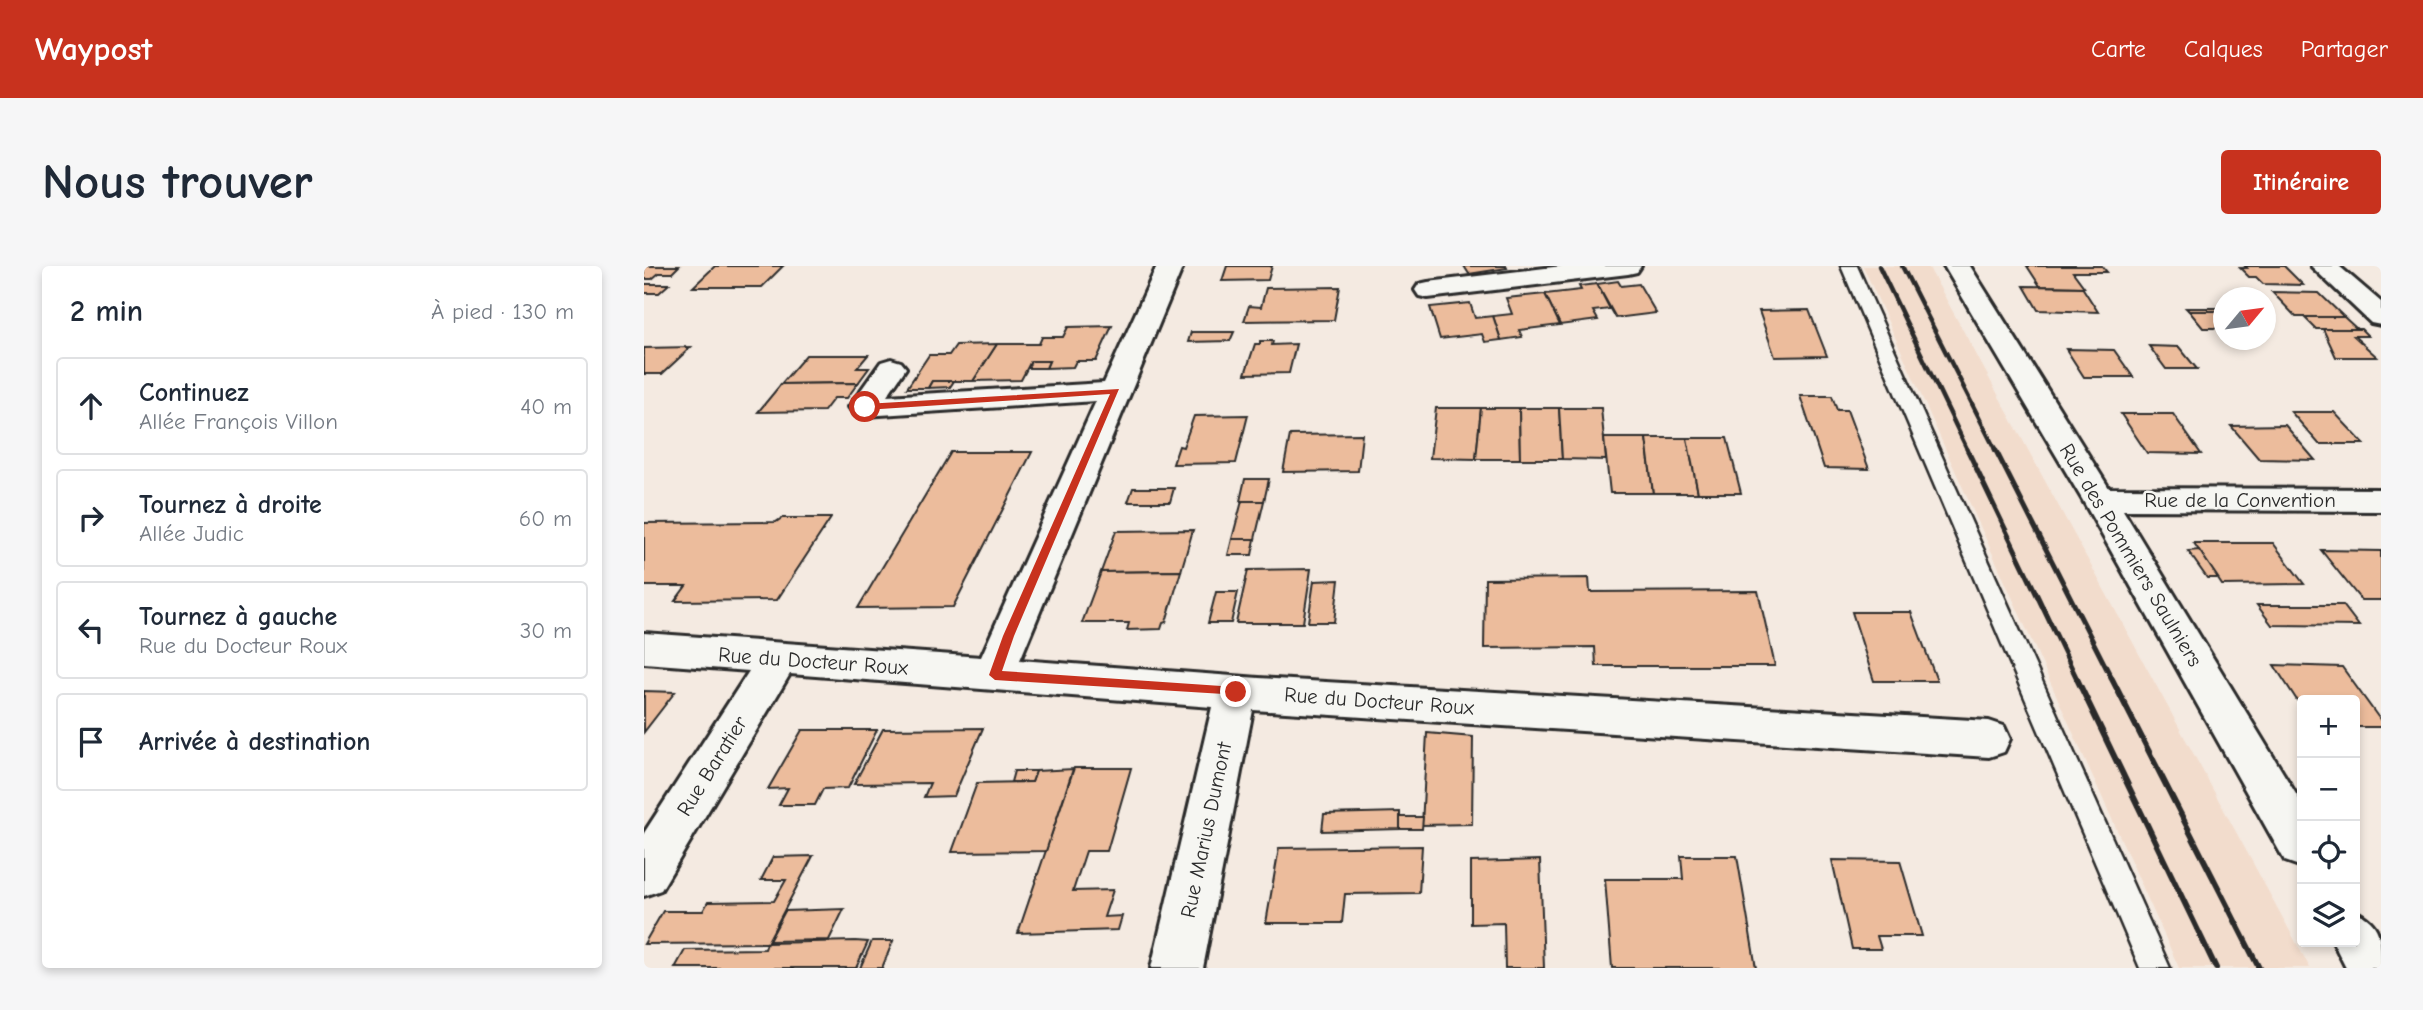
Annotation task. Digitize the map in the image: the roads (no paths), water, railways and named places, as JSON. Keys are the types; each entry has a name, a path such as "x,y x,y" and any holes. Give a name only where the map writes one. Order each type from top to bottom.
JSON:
{"street":[{"path":"995,675 1009,636 1170,266"},
{"path":"1428,290 1628,266"},
{"name":"Rue des Pommiers Saulniers","path":"1957,266 2099,499 2297,837"},
{"path":"2324,266 2381,317"},
{"path":"891,368 865,407 1116,390"},
{"name":"Rue de la Convention","path":"2099,499 2381,500"},
{"name":"Rue du Docteur Roux","path":"644,648 1236,692 1989,739"},
{"name":"Rue Baratier","path":"644,874 779,658"},
{"name":"Rue Marius Dumont","path":"1177,968 1236,692"},
{"path":"2360,944 2374,968"}],"lane":[{"path":"1849,266 2155,968"}],"railway":[{"path":"1879,266 1968,451"},
{"path":"1902,266 1996,451"},
{"path":"1967,449 2078,681"},
{"path":"1995,449 2113,681"},
{"path":"2077,679 2216,968"},
{"path":"2112,679 2259,968"}]}
